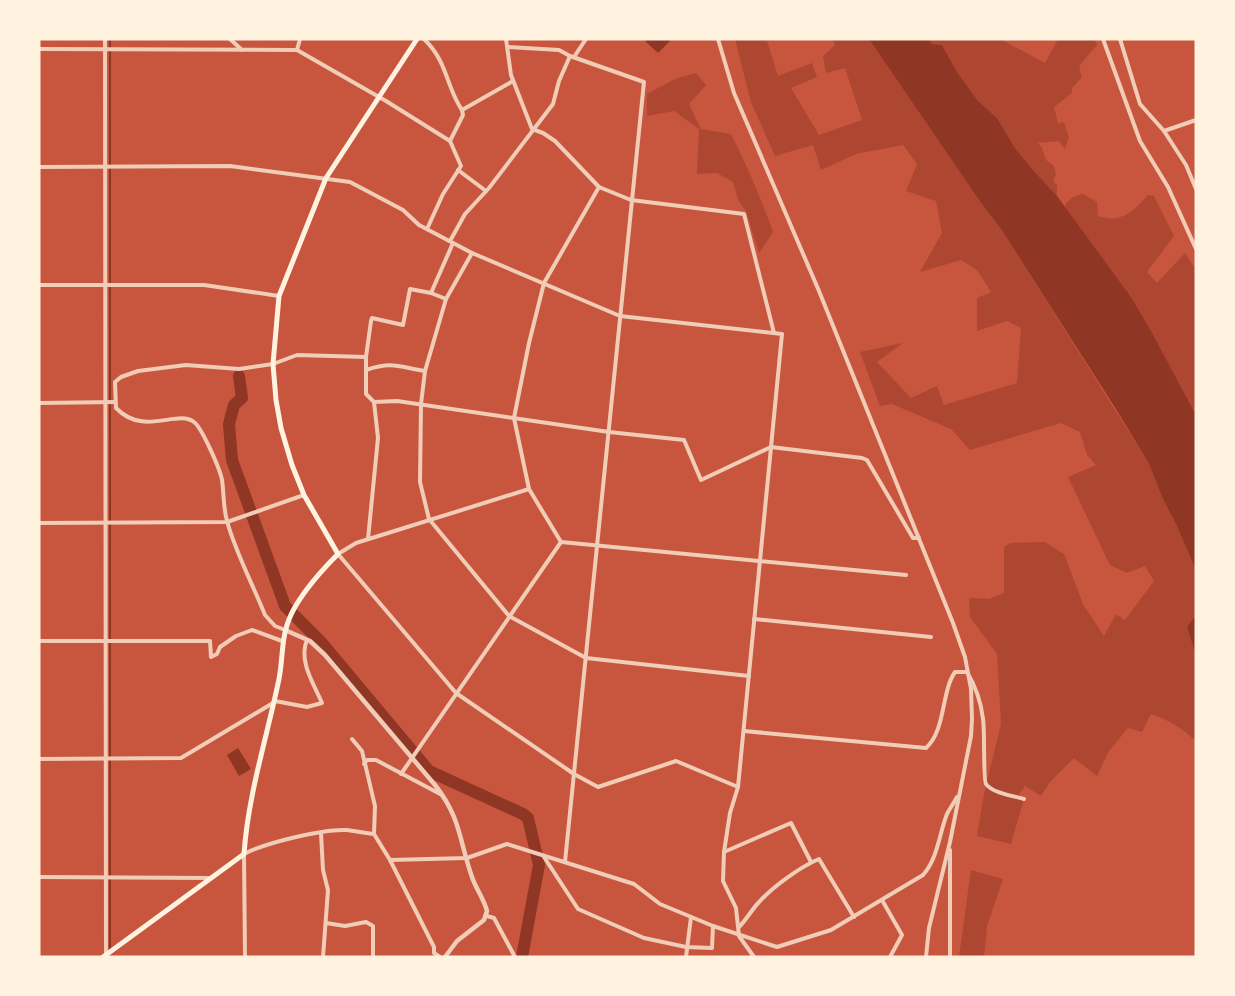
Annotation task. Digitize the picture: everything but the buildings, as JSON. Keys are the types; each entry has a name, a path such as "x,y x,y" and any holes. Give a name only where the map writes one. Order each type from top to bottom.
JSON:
{"main road":[{"path":"105,956 244,855 246,820 274,701 285,630 295,608 320,572 338,554 304,495 281,428 273,364 279,296 326,178 417,39"}],"street":[{"path":"105,39 108,49 110,402 108,877 105,956"},
{"path":"230,39 242,51"},
{"path":"297,50 300,39"},
{"path":"424,39 445,69 462,110 463,115 450,141"},
{"path":"506,39 513,81 532,129 555,141 599,187 631,200 744,214 774,333"},
{"path":"431,292 465,214 486,191 553,104 559,81 572,57 586,39"},
{"path":"718,39 734,93 819,291 965,657 971,689 972,719 950,842 929,928 926,957"},
{"path":"1102,39 1140,141 1168,187 1195,247"},
{"path":"1120,39 1140,104 1164,131 1186,165 1196,189"},
{"path":"508,47 559,50 572,57 644,82 566,862"},
{"path":"39,49 297,50 450,141 461,166 442,194 427,229"},
{"path":"462,110 513,81"},
{"path":"1164,131 1196,120"},
{"path":"39,167 230,166 350,182 403,210 427,229 472,253 620,316 782,334 738,787 730,813 724,852 723,881 736,909 739,936 754,957"},
{"path":"458,170 486,191"},
{"path":"561,542 529,489 514,418 544,283 599,187"},
{"path":"472,253 446,299 425,371 421,405 420,482 429,519 509,616 586,658 749,676"},
{"path":"39,285 204,285 279,296"},
{"path":"368,539 378,438 374,402 366,394 366,357 372,318 403,325 410,289 431,292 446,299"},
{"path":"110,402 115,382 121,377 138,371 186,365 239,369 273,364 297,355 366,357"},
{"path":"366,370 386,364 402,365 425,371"},
{"path":"374,402 396,401 609,432 684,440 702,480 771,447 862,458 867,460 913,538 919,538"},
{"path":"39,403 110,402 120,412 140,422 185,418 196,423 221,476 227,522 265,615 275,626 307,640 325,655 444,796 456,818 473,881 486,907 487,916"},
{"path":"529,489 356,543 338,554 456,693 574,774 598,787 676,762 738,787"},
{"path":"39,523 227,522 304,495"},
{"path":"561,542 906,575"},
{"path":"400,774 561,542"},
{"path":"754,619 931,637"},
{"path":"39,641 210,640 211,657 218,654 219,646 252,630 282,641"},
{"path":"39,759 181,758 274,701 307,707 322,703 305,662 303,649 307,640"},
{"path":"744,731 926,748 933,742 950,679 955,672 967,672"},
{"path":"967,672 978,690 984,719 986,765 984,781 986,785 996,790 1024,799"},
{"path":"352,739 362,751 375,806 374,834 434,947 434,953 440,957"},
{"path":"364,765 367,760 372,759 444,796"},
{"path":"390,861 466,858 507,844 634,884 660,904 739,936 777,947 831,930 923,875 928,869 941,836 947,814 960,793"},
{"path":"724,852 791,823 811,862"},
{"path":"245,957 244,855 266,845 321,833 347,830 374,834"},
{"path":"321,833 323,870 328,890 323,957"},
{"path":"950,842 950,957"},
{"path":"542,856 578,909 644,938 686,947 712,948 713,926"},
{"path":"738,927 748,919 760,901 811,862 819,859 854,917"},
{"path":"39,877 213,878"},
{"path":"882,900 902,934 890,957"},
{"path":"445,957 457,941 487,916"},
{"path":"487,916 494,918 515,957"},
{"path":"686,957 691,917"},
{"path":"326,923 345,926 366,922 373,926 373,957"}],"shaded area":[{"path":"668,39 670,41 658,53 645,41"},
{"path":"735,39 773,39 767,41 778,76 812,63 817,77 791,88 819,135 862,120 845,68 826,73 823,56 835,45 833,39 869,39 1001,229 1149,464 1196,570 1196,615 1187,627 1196,656 1196,741 1175,725 1151,714 1142,732 1128,728 1109,751 1097,776 1074,758 1050,782 1041,796 1025,786 1018,796 1024,799 1011,844 977,836 984,794 1001,724 997,654 970,617 969,598 989,599 1004,593 1004,547 1011,543 1045,542 1064,554 1083,604 1104,636 1116,614 1125,620 1154,581 1145,566 1127,573 1110,565 1068,477 1096,465 1087,455 1080,432 1061,423 970,450 951,429 892,404 880,406 860,352 903,343 877,362 911,398 937,386 944,405 1017,383 1021,328 1007,321 977,331 977,298 991,292 977,270 961,260 920,272 942,233 936,201 906,191 917,164 903,145 856,154 821,170 813,145 775,156 751,102"},
{"path":"869,39 928,39 932,44 942,45 957,72 978,101 997,118 1015,148 1057,196 1131,297 1196,415 1196,570 1149,464 1116,409 1001,229"},
{"path":"928,39 1000,39 1045,63 1058,39 1095,39 1097,45 1079,66 1082,77 1072,88 1072,93 1054,107 1058,123 1064,122 1069,137 1065,149 1059,141 1038,143 1046,160 1054,166 1056,175 1053,181 1057,185 1057,196 1015,148 997,118 978,101 957,72 942,45 932,44"},
{"path":"696,73 706,85 689,104 701,129 731,134 754,182 773,232 759,253 746,211 739,202 733,182 717,173 697,174 699,129 674,111 647,116 647,94 675,79"},
{"path":"1083,194 1097,202 1098,216 1106,218 1120,217 1132,211 1148,195 1154,196 1174,236 1147,272 1157,283 1185,253 1196,270 1196,415 1131,297 1067,211 1065,204 1073,197"},
{"path":"1196,615 1196,656 1187,627"},
{"path":"238,748 251,769 239,776 227,755"},
{"path":"971,870 1003,879 987,926 984,957 959,957"}],"waterway":[{"path":"110,39 110,948"},
{"path":"239,376 242,398 234,405 229,424 232,460 285,606 322,643 429,771 528,818 539,865 522,957"}]}
